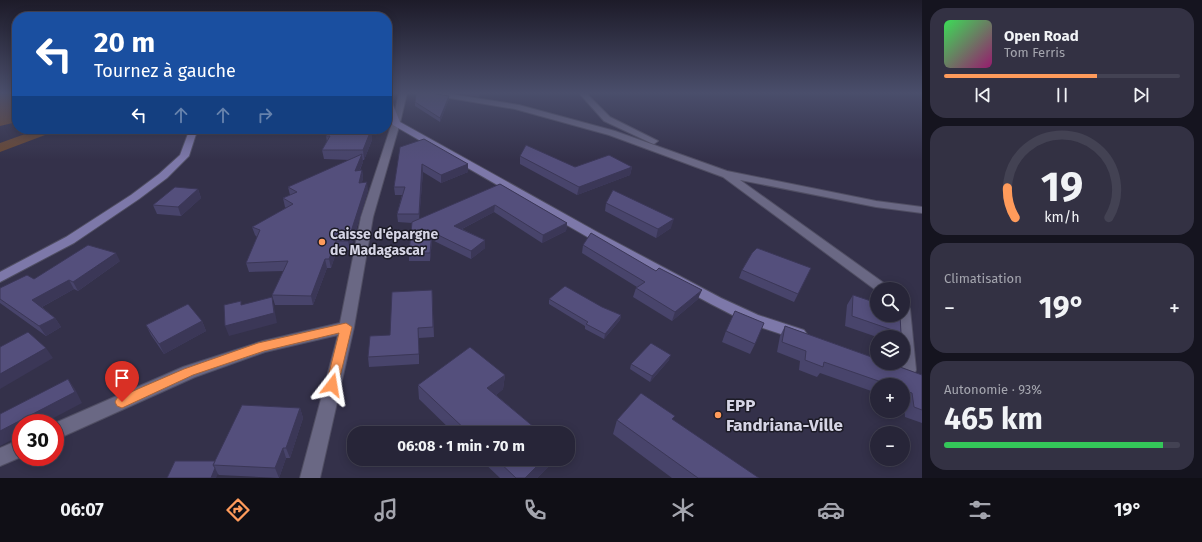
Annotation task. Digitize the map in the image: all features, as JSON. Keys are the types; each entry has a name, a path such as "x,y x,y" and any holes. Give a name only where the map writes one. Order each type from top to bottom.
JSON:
{"main road":[{"path":"393,115 396,123 595,236 716,302 753,319 811,338"},
{"path":"0,278 70,240 135,197 163,176 184,156 192,134"}],"street":[{"path":"310,478 346,327 367,217 398,115"},
{"path":"547,115 612,133 725,174 876,204 922,210"},
{"path":"603,115 607,119 725,174 872,282"},
{"path":"64,428 189,372 263,347 346,327"},
{"path":"0,457 12,452"}],"shaded area":[{"path":"0,115 12,115 12,123 0,126"},
{"path":"25,134 48,134 0,152 0,143"}],"building":[{"path":"327,134 369,134 363,150 322,150 330,136 326,136"},
{"path":"424,139 468,164 441,175 422,164 419,214 397,214 405,187 394,187 400,147"},
{"path":"526,145 575,167 609,155 632,167 579,187 520,156"},
{"path":"362,154 355,171 362,170 359,183 367,182 348,241 336,241 329,259 325,259 311,296 272,295 288,261 246,263 260,230 252,227 293,204 283,198 297,192 288,187"},
{"path":"500,184 567,223 543,235 495,205 454,226 485,240 471,251 432,232 430,253 409,253 412,222"},
{"path":"175,187 198,189 178,207 153,205"},
{"path":"613,190 674,219 658,229 606,203"},
{"path":"591,233 656,271 659,268 702,290 675,312 636,288 645,282 583,245"},
{"path":"88,245 116,253 73,282 69,280 32,300 55,318 39,326 0,299 0,288 27,275 34,279"},
{"path":"757,248 811,268 798,294 742,270 752,253"},
{"path":"565,286 602,307 621,315 605,334 586,324 588,322 549,299"},
{"path":"432,290 433,327 418,328 419,354 368,357 370,336 390,335 392,292"},
{"path":"853,295 870,301 870,322 900,322 901,330 892,330 852,316"},
{"path":"272,297 274,313 225,326 224,305 241,301 241,305"},
{"path":"188,304 202,321 159,344 146,325"},
{"path":"735,311 764,323 755,344 726,331"},
{"path":"785,326 870,356 870,370 908,370 922,375 922,410 914,407 912,393 910,392 910,378 870,378 824,362 823,367 805,360 806,351 782,342"},
{"path":"28,332 46,348 0,374 0,347"},
{"path":"651,343 671,355 652,376 631,364"},
{"path":"470,347 505,375 487,388 533,426 462,426 418,385"},
{"path":"68,379 75,392 33,414 12,414 12,425 0,431 0,414"},
{"path":"641,393 675,416 672,419 759,478 698,478 617,420"},
{"path":"242,405 300,408 286,448 283,448 275,468 213,465"},
{"path":"175,461 215,461 213,465 215,468 211,478 167,478"},
{"path":"503,466 537,466 525,478 516,478"}],"place":[{"name":"Caisse d'épargne de Madagascar","path":"322,242"},
{"name":"EPP Fandriana-Ville","path":"718,415"}],"route":[{"path":"122,402 189,372 263,347 346,327 332,385"}]}
